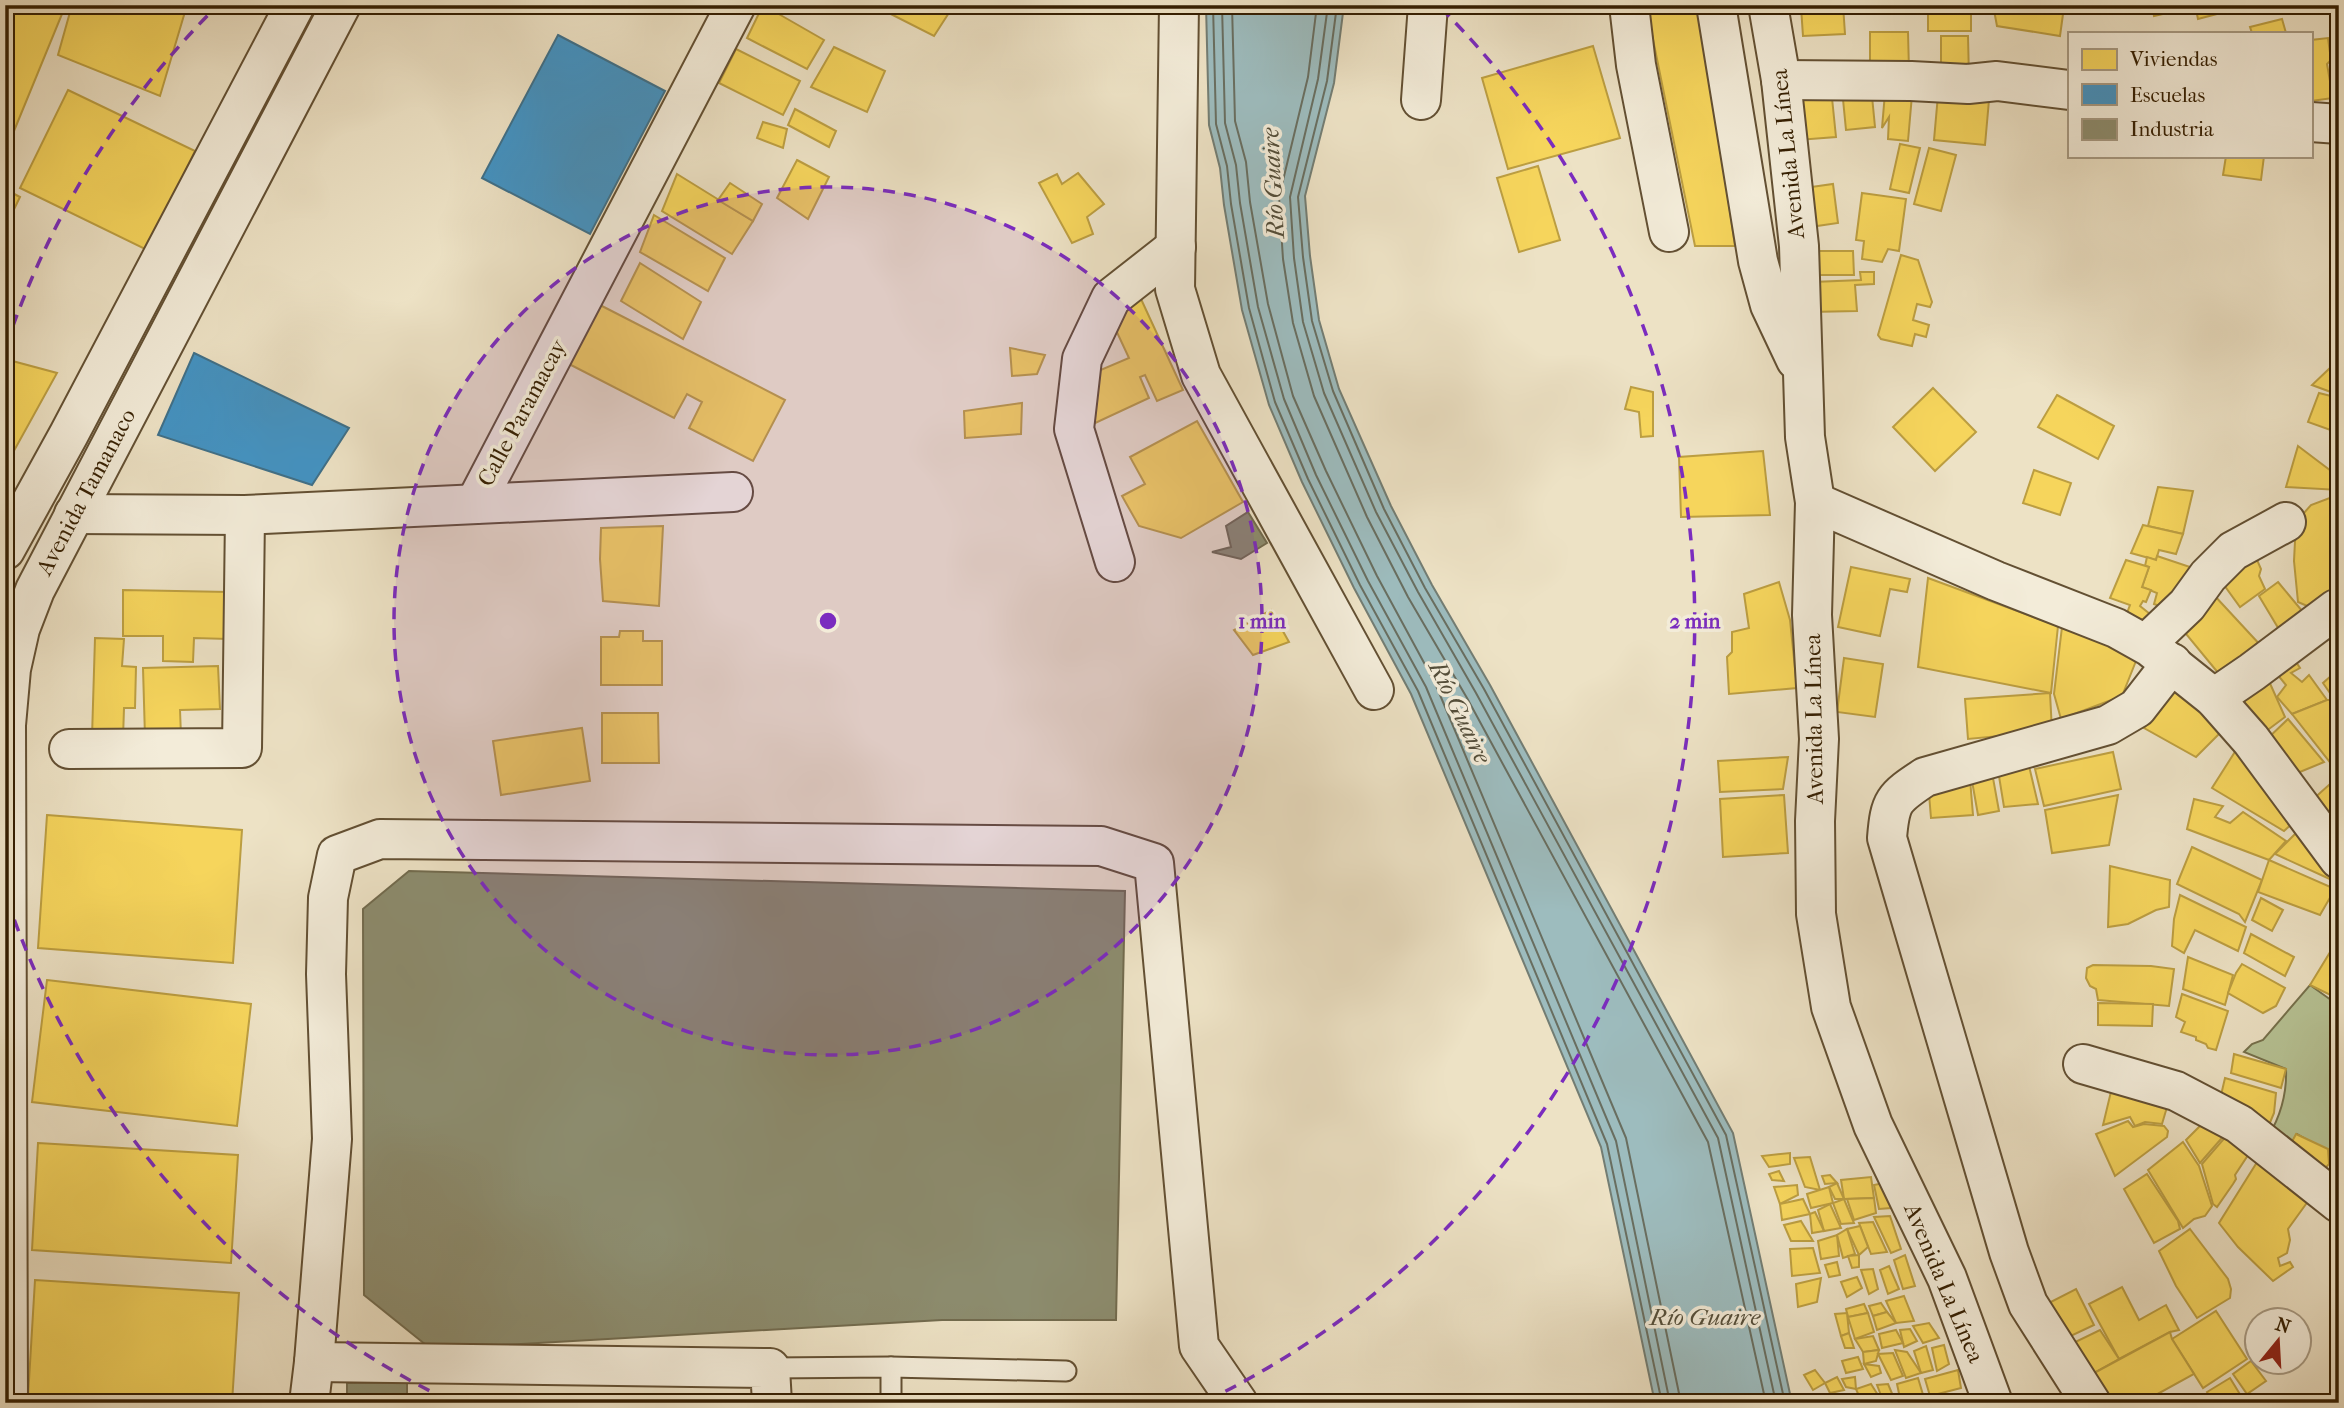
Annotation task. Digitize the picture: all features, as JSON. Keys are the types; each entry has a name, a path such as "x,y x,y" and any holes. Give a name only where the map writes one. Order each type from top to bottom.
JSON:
{"street":[{"name":"Avenida Tamanaco","path":"10,529 69,434 295,5"},
{"name":"Avenida Tamanaco","path":"8,1403 6,725 11,669 20,629 35,590 74,514 341,5"},
{"name":"Calle Paramacay","path":"74,514 245,515 475,504 736,5"},
{"path":"1179,5 1175,289 1201,375 1374,691"},
{"path":"1421,100 1428,5"},
{"path":"1629,5 1636,65 1669,232"},
{"path":"1716,5 1758,261 1769,306 1802,370"},
{"name":"Avenida La Línea","path":"1768,5 1781,80 1799,246 1805,437 1815,502 1812,615 1819,739 1815,821 1816,914 1831,1007 1872,1125 1947,1278 1993,1403"},
{"path":"1781,80 1911,80 1968,84 1997,81 2068,90"},
{"path":"2312,122 2339,124"},
{"path":"1115,562 1074,429 1082,359 1111,298 1176,247"},
{"path":"475,504 733,492"},
{"path":"1815,502 1996,581 2116,628 2159,653 2214,698 2252,740 2339,859"},
{"path":"69,749 242,748 245,515"},
{"path":"2091,1403 2028,1304 2008,1252 1887,838 1889,810 1904,791 1925,777 2108,725 2137,708 2159,653 2187,605 2208,576 2233,551 2286,522"},
{"path":"2214,698 2336,609"},
{"path":"309,1403 332,1139 326,961 328,898 337,855 380,839 1101,846 1154,863 1199,1346 1238,1403"},
{"path":"2083,1064 2176,1091 2239,1124 2339,1203"},
{"path":"314,1362 771,1385"}],"lane":[{"path":"771,1385 891,1367 1066,1371"},
{"path":"891,1367 891,1403"}],"green space":[{"path":"2310,985 2331,1000 2336,1017 2339,1018 2339,1158 2297,1134 2286,1153 2268,1137 2282,1105 2286,1069 2244,1052 2252,1044 2263,1040"}],"water":[{"name":"Río Guaire","path":"1206,5 1344,5 1334,83 1305,196 1319,320 1339,389 1391,506 1432,585 1490,685 1733,1133 1792,1403 1655,1403 1601,1147 1411,694 1354,588 1302,482 1269,405 1242,310 1220,168 1209,125"}],"building: Viviendas":[{"path":"5,5 40,5 62,14 7,148 5,147"},
{"path":"72,5 187,5 160,96 58,55"},
{"path":"763,5 824,40 807,69 747,38"},
{"path":"873,5 954,5 934,36"},
{"path":"1646,5 1709,5 1724,170 1735,246 1695,246"},
{"path":"1843,5 1845,34 1803,36 1801,7"},
{"path":"1993,5 2064,7 2060,36 1997,26"},
{"path":"2152,5 2175,5 2176,11 2154,16"},
{"path":"2195,5 2230,5 2232,10 2198,19"},
{"path":"1928,7 1971,7 1971,31 1928,31"},
{"path":"2282,19 2286,32 2252,32 2250,27"},
{"path":"1870,32 1908,32 1909,70 1870,70"},
{"path":"1941,36 1968,36 1969,78 1941,79"},
{"path":"2328,38 2331,60 2327,64 2333,98 2312,101 2312,40"},
{"path":"1593,46 1620,138 1508,169 1482,78"},
{"path":"834,47 885,71 867,112 811,87"},
{"path":"736,49 800,81 783,115 719,83"},
{"path":"1871,86 1875,127 1846,130 1842,89"},
{"path":"68,90 195,151 147,250 20,188"},
{"path":"1885,93 1912,95 1908,141 1888,139 1889,117 1882,128"},
{"path":"1938,95 1989,100 1985,145 1934,140"},
{"path":"1832,98 1836,137 1798,140 1796,100"},
{"path":"795,109 836,131 829,147 788,125"},
{"path":"763,122 787,129 783,148 757,138"},
{"path":"1900,144 1920,148 1909,193 1890,189"},
{"path":"1929,148 1956,155 1941,211 1914,204"},
{"path":"2226,158 2264,158 2261,180 2223,175"},
{"path":"797,160 829,177 808,219 777,198"},
{"path":"1538,166 1560,240 1519,252 1497,178"},
{"path":"1078,173 1104,204 1087,217 1093,234 1072,243 1039,183 1057,174 1062,184"},
{"path":"677,174 753,221 732,254 662,211"},
{"path":"730,183 762,204 753,221 718,200"},
{"path":"1833,184 1838,223 1810,227 1804,188"},
{"path":"5,189 20,197 5,228"},
{"path":"1862,193 1906,199 1899,251 1888,249 1882,262 1862,259 1864,241 1856,240"},
{"path":"654,215 725,258 708,291 640,252"},
{"path":"1805,251 1853,251 1854,275 1804,275"},
{"path":"1901,255 1918,260 1932,302 1930,307 1917,304 1913,320 1929,325 1926,337 1915,334 1912,346 1881,339 1878,335"},
{"path":"640,263 701,302 683,339 621,301"},
{"path":"1860,272 1874,272 1874,284 1855,285 1857,311 1810,312 1813,282 1861,280"},
{"path":"1141,299 1183,390 1157,401 1145,375 1140,377 1149,398 1093,424 1084,377 1129,358 1108,313"},
{"path":"600,305 785,400 753,461 689,428 702,402 687,394 674,418 569,364"},
{"path":"1010,348 1045,355 1037,374 1012,376"},
{"path":"5,359 57,373 5,467"},
{"path":"2330,368 2339,371 2339,395 2312,385"},
{"path":"1631,387 1653,392 1653,436 1641,437 1639,412 1625,409"},
{"path":"1933,388 1976,432 1935,471 1893,427"},
{"path":"2319,393 2339,398 2339,433 2308,422"},
{"path":"2057,395 2114,426 2098,459 2038,427"},
{"path":"1022,403 1021,434 965,438 964,411"},
{"path":"1197,421 1243,502 1181,538 1139,526 1122,496 1145,484 1130,457"},
{"path":"2298,446 2339,477 2339,490 2286,487"},
{"path":"1763,451 1770,515 1681,517 1679,457"},
{"path":"2034,470 2071,483 2060,515 2023,503"},
{"path":"2158,487 2193,491 2183,534 2148,526"},
{"path":"2335,496 2339,503 2339,592 2321,612 2298,602 2294,561 2296,522 2311,505"},
{"path":"2143,525 2183,534 2176,554 2159,550 2156,560 2131,553"},
{"path":"663,526 659,606 603,601 601,528"},
{"path":"2251,546 2261,569 2259,576 2265,589 2240,607 2216,574"},
{"path":"2157,556 2199,570 2174,611 2154,604 2157,593 2142,587 2149,567 2145,566 2147,557 2156,560"},
{"path":"2126,560 2149,567 2142,587 2151,590 2146,602 2143,601 2140,606 2150,614 2146,622 2127,613 2130,605 2110,598"},
{"path":"1851,567 1910,579 1907,592 1890,589 1880,636 1838,627"},
{"path":"1928,578 2058,626 2051,693 1918,667"},
{"path":"1779,582 1790,620 1797,688 1729,694 1727,657 1732,652 1732,632 1749,628 1744,594"},
{"path":"2278,582 2308,618 2286,641 2259,596"},
{"path":"123,590 229,592 228,639 194,638 193,662 163,661 163,636 123,636"},
{"path":"2213,594 2263,648 2224,680 2177,623"},
{"path":"1271,610 1289,642 1253,655 1234,630"},
{"path":"2062,627 2108,642 2136,661 2122,696 2061,719 2054,694"},
{"path":"620,631 643,631 643,641 662,641 662,685 601,685 601,637 619,637"},
{"path":"95,638 124,639 122,666 136,667 135,708 124,708 123,738 92,737"},
{"path":"2290,653 2300,668 2291,673 2302,682 2309,675 2327,700 2292,714 2277,697 2286,685 2272,668"},
{"path":"1844,658 1883,664 1875,717 1837,712"},
{"path":"218,666 220,709 180,710 181,736 145,737 143,668"},
{"path":"2339,669 2339,706 2323,683"},
{"path":"2264,670 2285,717 2265,732 2231,691"},
{"path":"2181,684 2225,728 2196,757 2144,728"},
{"path":"2050,693 2052,731 1968,739 1965,699"},
{"path":"2327,700 2334,700 2339,706 2339,768 2336,770 2292,714"},
{"path":"602,713 658,713 659,763 602,763"},
{"path":"2288,719 2324,762 2295,774 2267,739"},
{"path":"582,728 590,781 501,795 493,741"},
{"path":"2238,747 2294,822 2284,831 2212,788"},
{"path":"2113,752 2121,789 2044,806 2035,769"},
{"path":"1788,757 1783,789 1720,792 1718,761"},
{"path":"2029,766 2038,804 2004,807 1998,770"},
{"path":"2339,776 2339,833 2311,801"},
{"path":"1993,778 1999,811 1978,815 1972,781"},
{"path":"1970,779 1973,815 1931,818 1928,782"},
{"path":"1784,795 1788,853 1723,857 1720,799"},
{"path":"2118,795 2109,845 2052,853 2045,810"},
{"path":"2194,799 2223,806 2215,817 2230,823 2243,812 2286,841 2269,860 2187,829"},
{"path":"47,815 242,830 233,963 38,948"},
{"path":"2302,827 2325,860 2332,880 2275,854"},
{"path":"2192,847 2262,880 2245,922 2239,914 2177,884"},
{"path":"2269,860 2335,889 2320,915 2258,892"},
{"path":"2110,866 2170,880 2169,907 2156,910 2128,924 2108,927"},
{"path":"2180,895 2246,927 2238,951 2195,930 2184,953 2172,946 2174,919"},
{"path":"2261,898 2283,910 2272,931 2252,920"},
{"path":"2251,934 2294,957 2285,976 2244,953"},
{"path":"2332,949 2339,954 2339,1018 2336,1017 2337,998 2310,985"},
{"path":"2188,957 2233,975 2225,1005 2183,989"},
{"path":"2242,964 2285,988 2276,1006 2263,1013 2228,993"},
{"path":"2093,965 2174,969 2169,1006 2098,1000 2096,989 2090,986 2086,978 2087,968"},
{"path":"47,980 251,1004 237,1126 32,1102"},
{"path":"2182,994 2228,1011 2216,1050 2208,1048 2206,1044 2196,1040 2196,1037 2181,1032 2185,1022 2176,1017"},
{"path":"2098,1003 2153,1004 2152,1026 2098,1025"},
{"path":"2234,1054 2286,1069 2281,1088 2231,1073"},
{"path":"2225,1078 2276,1093 2274,1113 2264,1137 2218,1108"},
{"path":"2114,1079 2170,1097 2162,1124 2145,1122 2135,1126 2130,1117 2103,1125"},
{"path":"2212,1114 2228,1131 2200,1163 2186,1140"},
{"path":"2128,1121 2133,1127 2144,1124 2164,1126 2168,1131 2167,1137 2115,1176 2096,1134"},
{"path":"2234,1127 2256,1143 2217,1207 2213,1204 2202,1164"},
{"path":"2296,1134 2328,1149 2329,1164 2318,1177 2286,1153"},
{"path":"2183,1142 2199,1166 2212,1206 2205,1216 2194,1219 2183,1228 2148,1170"},
{"path":"38,1143 238,1155 231,1263 32,1250"},
{"path":"2264,1151 2314,1193 2288,1229 2290,1240 2287,1253 2278,1258 2280,1266 2290,1262 2293,1267 2273,1281 2238,1247 2219,1223"},
{"path":"1790,1153 1790,1164 1769,1167 1762,1156"},
{"path":"1810,1157 1820,1190 1805,1187 1794,1158"},
{"path":"1779,1171 1784,1181 1772,1180 1769,1174"},
{"path":"2147,1174 2178,1221 2180,1229 2154,1243 2124,1189"},
{"path":"1830,1175 1837,1183 1825,1184 1822,1176"},
{"path":"1871,1177 1874,1198 1844,1199 1841,1180"},
{"path":"1837,1183 1844,1199 1835,1199 1829,1187"},
{"path":"1884,1183 1891,1208 1879,1209 1874,1185"},
{"path":"1797,1185 1798,1195 1780,1204 1774,1187"},
{"path":"1829,1187 1833,1203 1811,1208 1807,1194"},
{"path":"1874,1198 1876,1213 1854,1220 1847,1199"},
{"path":"1803,1199 1810,1214 1782,1220 1780,1204"},
{"path":"1844,1199 1854,1223 1841,1224 1833,1203"},
{"path":"1830,1204 1841,1228 1824,1231 1818,1210"},
{"path":"1815,1212 1824,1231 1812,1233 1810,1214"},
{"path":"1890,1216 1901,1249 1891,1253 1874,1217"},
{"path":"1801,1221 1813,1241 1791,1241 1784,1225"},
{"path":"1873,1222 1887,1252 1871,1254 1859,1223"},
{"path":"1860,1226 1868,1247 1859,1255 1847,1229"},
{"path":"1847,1229 1855,1254 1843,1258 1837,1235"},
{"path":"2190,1229 2228,1279 2231,1289 2230,1298 2197,1318 2176,1286 2159,1251"},
{"path":"1837,1235 1839,1256 1821,1259 1818,1241"},
{"path":"1813,1248 1820,1273 1792,1276 1790,1249"},
{"path":"1859,1255 1859,1267 1852,1268 1848,1256"},
{"path":"1905,1255 1915,1286 1903,1289 1894,1260"},
{"path":"1837,1262 1840,1275 1829,1277 1825,1265"},
{"path":"1889,1266 1899,1289 1888,1294 1880,1270"},
{"path":"1873,1269 1878,1289 1869,1294 1861,1270"},
{"path":"1857,1277 1862,1288 1847,1297 1841,1282"},
{"path":"1821,1278 1817,1302 1798,1307 1796,1284"},
{"path":"35,1280 239,1293 232,1403 120,1403 28,1397"},
{"path":"2122,1287 2139,1320 2166,1305 2179,1330 2170,1332 2119,1359 2089,1304"},
{"path":"2076,1289 2094,1325 2058,1342 2041,1307"},
{"path":"1904,1296 1914,1321 1896,1323 1886,1301"},
{"path":"1881,1303 1887,1312 1873,1316 1869,1306"},
{"path":"1864,1304 1868,1313 1848,1317 1846,1309"},
{"path":"2216,1311 2242,1351 2242,1362 2203,1388 2172,1339"},
{"path":"1887,1312 1896,1323 1877,1330 1873,1316"},
{"path":"1847,1313 1849,1333 1841,1336 1835,1314"},
{"path":"1868,1313 1874,1332 1855,1339 1848,1317"},
{"path":"1929,1323 1939,1338 1923,1343 1913,1326"},
{"path":"1910,1329 1917,1341 1904,1347 1900,1330"},
{"path":"1896,1330 1903,1343 1882,1348 1879,1334"},
{"path":"2100,1330 2119,1359 2083,1379 2065,1347"},
{"path":"2170,1332 2194,1374 2152,1397 2155,1403 2097,1403 2083,1379"},
{"path":"1849,1333 1854,1348 1845,1348 1841,1336"},
{"path":"1873,1336 1879,1350 1863,1352 1855,1339"},
{"path":"1944,1345 1949,1364 1937,1371 1932,1348"},
{"path":"1926,1346 1933,1370 1921,1373 1914,1351"},
{"path":"1879,1350 1876,1361 1864,1364 1863,1352"},
{"path":"1895,1350 1907,1352 1921,1373 1906,1378"},
{"path":"1893,1353 1903,1376 1891,1380 1878,1354"},
{"path":"1858,1357 1863,1369 1846,1373 1842,1361"},
{"path":"1864,1364 1879,1366 1881,1373 1871,1377"},
{"path":"2242,1368 2242,1376 2262,1376 2266,1381 2247,1394 2233,1374"},
{"path":"1815,1370 1825,1383 1813,1390 1804,1375"},
{"path":"1958,1370 1961,1388 1930,1396 1925,1379"},
{"path":"1837,1377 1844,1390 1830,1393 1825,1383"},
{"path":"1855,1377 1856,1389 1846,1387 1842,1379"},
{"path":"1918,1378 1924,1398 1901,1403 1897,1384"},
{"path":"2230,1378 2241,1396 2230,1403 2213,1403 2207,1392"},
{"path":"1871,1384 1883,1403 1862,1403 1856,1389"},
{"path":"1888,1384 1896,1403 1884,1403 1877,1385"},
{"path":"1958,1394 1970,1403 1927,1403 1924,1398"},
{"path":"2339,1394 2339,1403 2318,1403"}],"building: Escuelas":[{"path":"558,35 665,91 590,234 482,178"},
{"path":"194,353 349,428 312,485 158,435"}],"building: Industria":[{"path":"1248,512 1267,543 1241,559 1212,552 1231,547 1226,526"},
{"path":"409,871 1125,891 1116,1320 942,1320 431,1349 364,1295 363,909"},
{"path":"407,1382 407,1403 347,1403 347,1383"}]}
